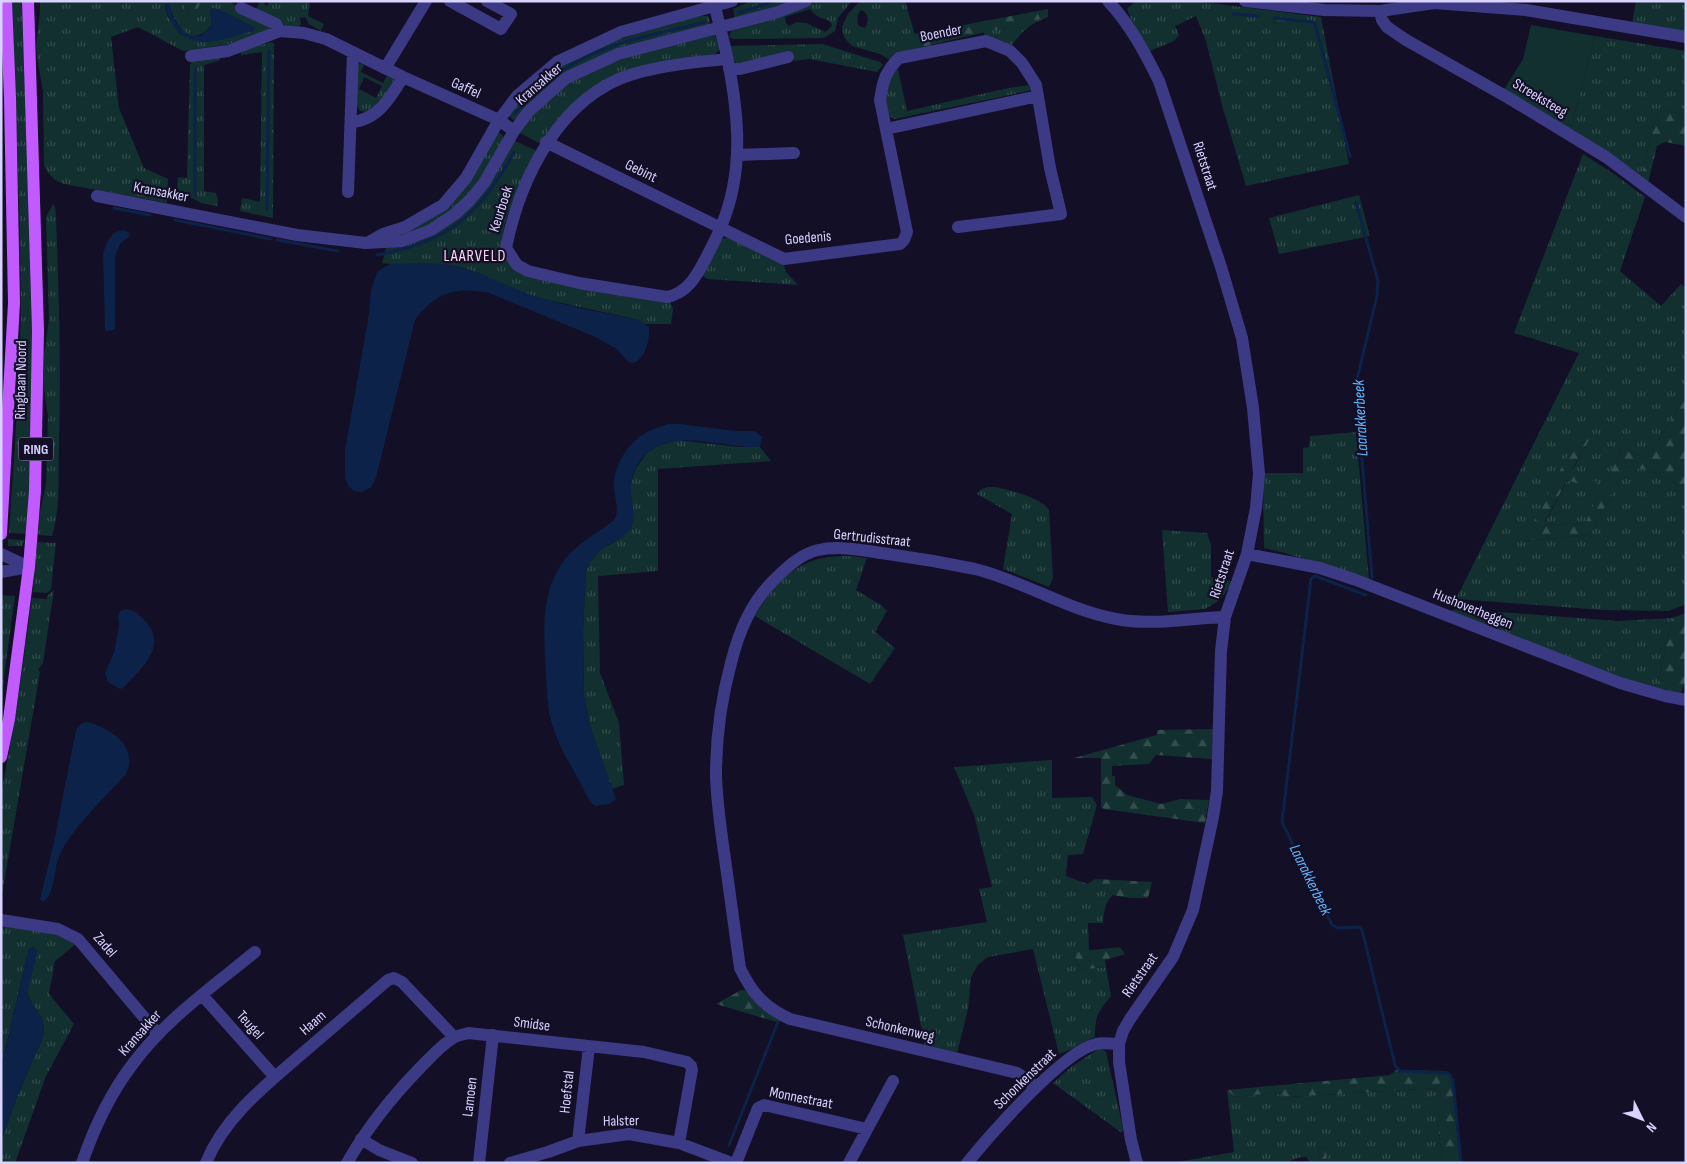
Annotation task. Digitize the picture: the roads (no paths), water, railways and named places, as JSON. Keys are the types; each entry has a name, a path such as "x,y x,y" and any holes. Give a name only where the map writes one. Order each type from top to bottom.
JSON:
{"main road":[{"name":"Ringbaan Noord","path":"1,534 14,303 6,1"},
{"name":"Ringbaan Noord","path":"1,757 9,719 29,567 35,491 38,331 28,1"}],"street":[{"path":"386,67 426,1"},
{"path":"450,1 501,28 511,14 487,1"},
{"name":"Kransakker","path":"366,243 383,234 405,227 443,204 466,178 499,120 517,96 557,62 621,32 715,4 732,1"},
{"name":"Kransakker","path":"97,196 275,232 366,243 402,241 431,230 455,214 470,200 484,183 514,130 528,112 566,78 618,54 690,37 718,27 778,12 806,1"},
{"path":"1245,1 1324,10 1380,10 1434,3 1526,10 1686,37"},
{"name":"Rietstraat","path":"1114,3 1148,58 1159,81 1221,267 1242,338 1253,408 1259,474 1256,508 1247,554 1225,618 1221,651 1216,791 1213,817 1193,910 1173,957 1130,1019 1123,1031 1119,1044 1119,1062 1131,1140 1137,1163"},
{"name":"Keurboek","path":"715,4 718,27 728,64 735,104 738,154 734,184 721,228 698,272 687,287 678,295 667,296 579,283 528,270 517,265 506,248 510,225 531,170 546,142 578,107 601,88 632,74 672,65 728,64 740,68 788,57"},
{"path":"241,8 276,24 280,31"},
{"name":"Streeksteeg","path":"1380,10 1382,20 1387,27 1406,40 1606,157 1686,217"},
{"name":"Gaffel","path":"191,56 228,51 280,31 304,32 326,39 386,67 403,77 499,120 514,130"},
{"name":"Boender","path":"904,240 907,232 880,100 883,79 890,67 899,58 986,41 1010,51 1022,63 1036,85 1050,168 1061,214 958,227"},
{"path":"348,192 353,52"},
{"path":"351,122 367,118 382,107 389,100 403,77"},
{"path":"886,129 1038,96"},
{"name":"Gebint","path":"546,142 721,228"},
{"path":"738,154 794,153"},
{"name":"Goedenis","path":"721,228 784,259 900,244 904,240"},
{"name":"Gertrudisstraat","path":"758,999 746,982 740,968 718,806 716,775 718,734 724,689 741,630 752,607 767,586 784,570 804,555 819,550 854,549 937,561 977,570 1019,584 1092,614 1116,619 1136,622 1173,622 1225,618"},
{"path":"1,554 29,567"},
{"name":"Hushoverheggen","path":"1247,554 1320,568 1356,580 1620,683 1686,700"},
{"path":"1,572 29,567"},
{"name":"Zadel","path":"1,920 58,929 78,939 158,1034"},
{"name":"Kransakker","path":"82,1163 91,1137 109,1100 132,1065 158,1034 255,952"},
{"name":"Haam","path":"206,1163 214,1145 235,1116 275,1077 388,980 394,978 402,982 454,1037"},
{"name":"Teugel","path":"202,995 275,1077"},
{"name":"Schonkenweg","path":"758,999 771,1009 790,1019 1017,1073 1029,1081 1035,1088"},
{"name":"Smidse","path":"454,1037 468,1034 493,1035 644,1052 687,1062 691,1066 679,1143"},
{"name":"Lamoen","path":"478,1163 493,1035"},
{"path":"348,1163 361,1139 403,1085 433,1054 454,1037"},
{"name":"Schonkenstraat","path":"967,1163 1035,1088 1064,1062 1088,1046 1100,1043 1119,1044"},
{"name":"Hoefstal","path":"578,1140 589,1047"},
{"path":"849,1163 893,1081"},
{"name":"Monnestraat","path":"736,1163 758,1108 764,1105 867,1129"},
{"name":"Halster","path":"510,1163 548,1152 578,1140 630,1134 679,1143 732,1163"},
{"path":"361,1139 379,1150 412,1163"}],"water":[{"path":"166,3 169,3 179,27 194,36 201,36 212,25 210,11 212,8 256,28 253,31 210,42 190,39 181,34 173,25 166,11"},
{"path":"122,230 128,232 130,236 121,243 115,255 115,330 105,331 103,253 108,240 114,233"},
{"path":"426,263 454,266 550,301 639,320 649,327 646,347 642,357 634,363 628,362 617,349 593,336 489,293 466,290 447,294 430,303 415,320 376,478 371,487 362,492 354,491 349,487 345,478 345,450 369,314 371,290 377,272 390,264"},
{"path":"668,424 736,431 755,431 762,437 760,447 681,441 667,443 655,448 644,456 632,476 631,489 634,516 630,530 599,551 586,570 583,631 584,696 590,726 616,799 609,804 595,806 590,802 564,754 550,718 544,644 547,599 557,571 571,552 614,520 617,509 614,481 621,459 631,445 642,435"},
{"path":"125,609 134,611 141,616 152,630 154,639 150,657 123,688 120,689 108,682 105,673 114,652 119,626 118,616 120,611"},
{"path":"88,722 114,734 120,740 126,747 129,755 129,764 126,774 88,815 63,848 58,859 52,889 47,899 43,902 40,899 54,842 76,730 82,723"},
{"path":"34,947 38,951 27,992 41,1017 44,1029 43,1037 16,1099 1,1142 1,1067 29,948"}],"waterway":[{"path":"738,13 775,1"},
{"name":"Laarakkerbeek","path":"1233,14 1258,16"},
{"name":"Laarakkerbeek","path":"1274,18 1313,22 1315,24 1350,156"},
{"path":"515,113 553,77 594,53 625,42 705,22"},
{"path":"267,209 269,51"},
{"path":"195,68 195,195"},
{"path":"377,255 424,242 443,233 459,222 488,193 514,152"},
{"name":"Laarakkerbeek","path":"1356,202 1378,281 1377,296 1357,379 1357,400 1372,578"},
{"path":"114,208 150,215"},
{"path":"175,220 271,239"},
{"path":"277,240 338,251"},
{"name":"Laarakkerbeek","path":"1366,595 1315,576 1311,579 1282,822 1332,925 1338,928 1359,927 1362,930 1395,1065 1400,1071 1447,1073 1450,1075 1453,1081 1461,1163"},
{"path":"729,1145 778,1022"}],"district":[{"name":"LAARVELD","path":"475,256"}]}
